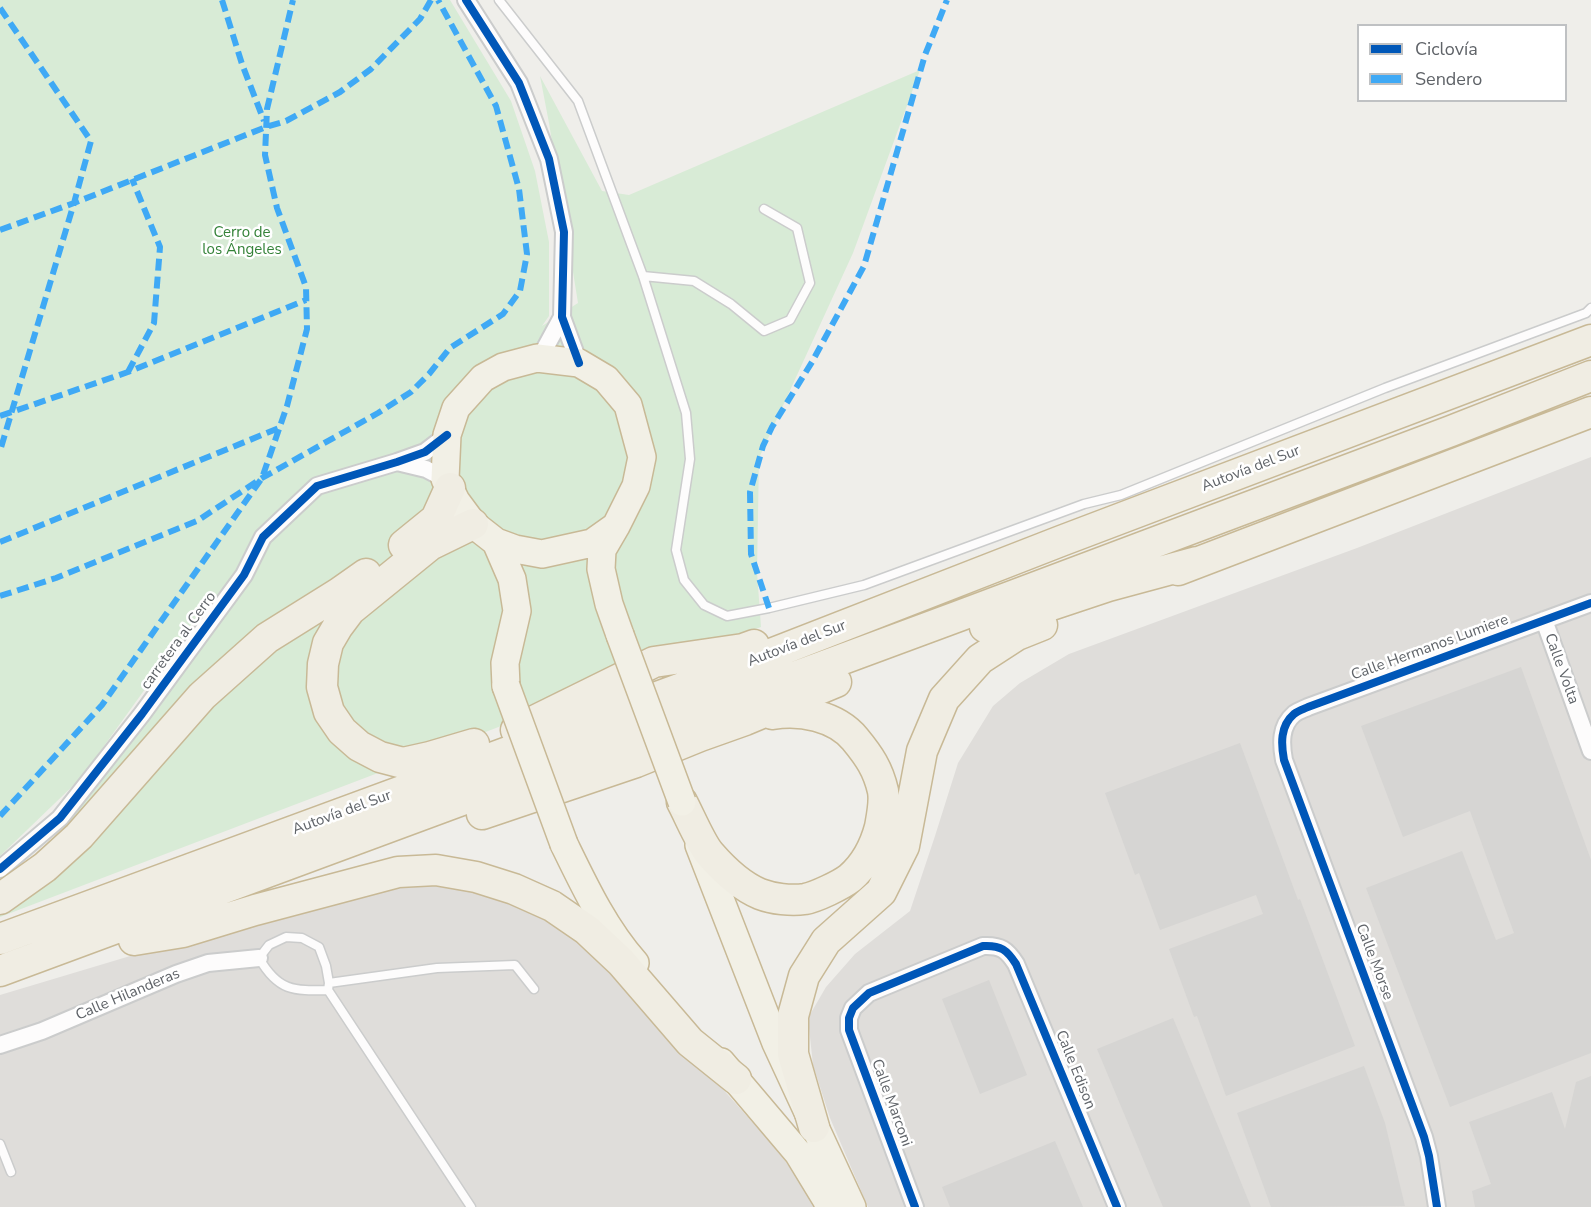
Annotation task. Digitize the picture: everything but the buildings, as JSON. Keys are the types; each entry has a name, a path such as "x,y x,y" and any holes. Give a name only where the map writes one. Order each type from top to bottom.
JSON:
{"highway":[{"name":"Autovía del Sur","path":"0,939 717,675 1591,340"},
{"path":"0,899 45,867 79,836 202,696 267,638 339,593 436,519 448,484 447,435 456,408 483,378 503,367 537,358 579,363 606,380 628,405 642,457 636,486 603,550 601,569 609,604 682,802 776,1043 852,1207"},
{"name":"Autovía del Sur","path":"0,971 970,612 1591,376"},
{"path":"814,1127 793,1054 792,1016 804,976 826,941 880,892 904,846 922,751 944,699 980,659 1017,635 1197,562 1591,412"},
{"path":"448,484 456,501 485,533 512,579 517,611 505,663 506,686 564,844 587,890 630,958 798,1153 830,1207"},
{"path":"616,526 592,543 542,554 515,549 485,533 430,545 350,610 328,644 323,664 322,687 329,712 342,731 359,746 380,757 403,764 430,757 512,732 654,662 742,649 969,567 1061,542"},
{"path":"0,989 430,832 636,762 745,720 861,671 948,639 1108,586 1197,562"},
{"path":"682,802 708,853 740,882 760,894 781,899 807,899 849,878 863,863 876,842 882,816 883,792 872,759 850,732 828,720 807,713 786,712 745,720"},
{"path":"135,940 183,932 255,910 398,872 436,870 476,877 514,889 552,906 587,930 621,962 690,1041 736,1079"}],"street":[{"path":"466,0 519,83 549,159 564,232 562,317 579,363"},
{"path":"537,358 543,352 562,317"},
{"name":"carretera al Cerro","path":"0,869 60,818 142,714 244,575 263,537 317,486 425,452 447,435"},
{"path":"397,462 426,470 448,484"},
{"name":"Calle Hermanos Lumiere","path":"1284,728 1294,714 1308,707 1591,603"},
{"name":"Calle Volta","path":"1544,620 1591,751"},
{"name":"Calle Morse","path":"1284,728 1281,744 1284,760 1424,1137 1437,1207"},
{"name":"Calle Edison","path":"853,1008 869,993 983,946 993,945 1010,954 1117,1207"},
{"name":"Calle Hilanderas","path":"0,1045 42,1031 176,974 208,963 259,958"},
{"name":"Calle Marconi","path":"853,1008 849,1018 849,1030 915,1207"}],"lane":[{"path":"499,0 578,101 643,276 686,413 690,459 676,550 684,579 704,606 727,616 864,585 1084,504 1121,495 1385,388 1586,313 1591,308"},
{"path":"643,276 694,281 731,304 764,331 790,320 810,283 797,228 764,209"},
{"path":"471,1207 329,986 326,966 319,947 302,938 286,937 269,945 259,958 268,974 285,987 304,991 329,986 437,968 515,965 534,989"},
{"path":"0,1144 11,1172"}],"shaded area":[{"path":"1591,457 1591,1207 868,1207 830,1118 813,1065 808,1018 826,987 855,954 910,911 958,763 993,706 1020,683 1069,654 1357,548"},
{"path":"440,882 524,899 578,938 636,992 771,1143 813,1197 817,1207 0,1207 0,995 237,924 376,888"}],"green space":[{"name":"Cerro de los Ángeles","path":"0,0 450,0 511,101 535,171 549,242 549,316 542,326 578,303 540,76 602,191 629,195 920,70 853,253 759,458 757,572 761,627 0,917 0,911 152,712 212,596 81,778 0,856"}],"marked path":[{"path":"222,0 242,64 264,121"},
{"path":"0,816 102,705 262,478 287,406 307,329 306,287 277,208 265,155 267,109 293,0"},
{"path":"0,230 286,121 340,92 371,69 420,19 431,0"},
{"path":"0,596 56,578 197,521 262,478 411,392 450,348 503,314 520,291 527,254 519,189 496,106 438,0"},
{"path":"769,608 751,554 750,492 763,446 864,266 925,55 947,0"},
{"path":"0,8 91,141 0,451"},
{"path":"128,372 154,323 160,247 132,179"},
{"path":"0,416 128,372 306,300"},
{"path":"0,542 279,428"}],"cycle path":[{"path":"466,0 519,83 549,159 564,232 562,317 579,363"},
{"path":"0,869 60,818 142,714 244,575 263,537 317,486 425,452 447,435"},
{"path":"1437,1207 1424,1137 1284,760 1282,742 1284,730 1294,714 1308,707 1591,603"},
{"path":"915,1207 849,1030 849,1018 853,1008 869,993 983,946 1003,949 1016,964 1117,1207"}]}
